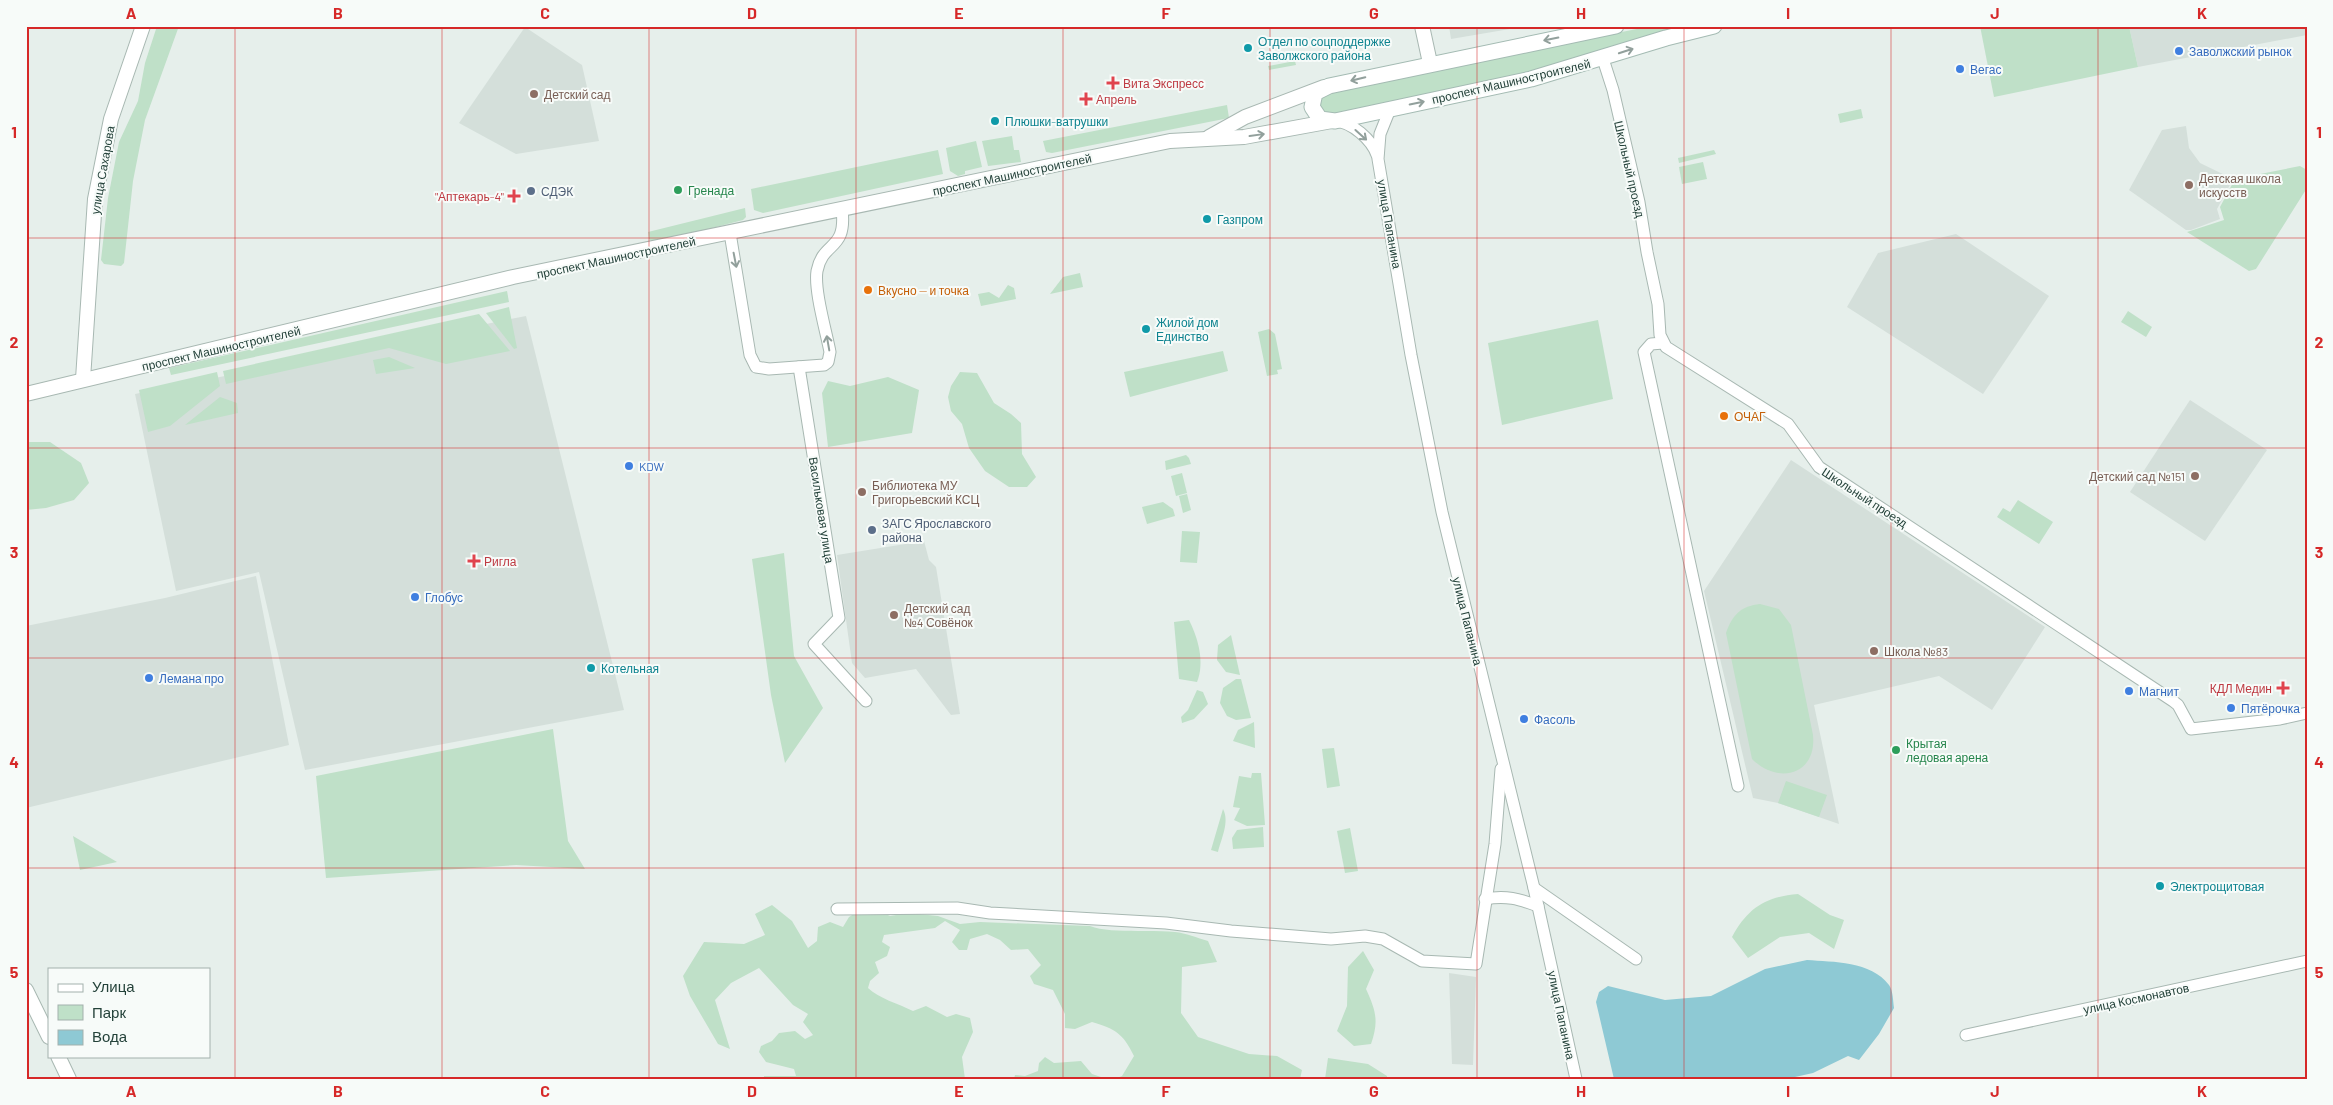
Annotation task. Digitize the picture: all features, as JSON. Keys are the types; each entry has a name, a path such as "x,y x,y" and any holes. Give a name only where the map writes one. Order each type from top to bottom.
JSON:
{"main road":[{"name":"проспект Машиностроителей","path":"1325,87 1430,63 1616,26"},
{"name":"проспект Машиностроителей","path":"1335,121 1531,79 1602,59 1665,32 1714,26"},
{"path":"1325,87 1315,93 1312,107 1320,119 1335,121"}],"street":[{"name":"улица Сахарова","path":"83,379 95,199 111,119 143,26"},
{"path":"1422,26 1430,63"},
{"name":"Школьный проезд","path":"1602,59 1613,90 1639,202 1646,252 1658,304 1660,335 1663,343 1674,353 1788,424 1819,467 2173,701 2178,705 2191,729 2280,719 2307,713"},
{"name":"проспект Машиностроителей","path":"1208,137 1245,117 1325,87"},
{"name":"улица Папанина","path":"1390,109 1380,134 1378,159 1411,355 1442,512 1534,888 1576,1079"},
{"name":"проспект Машиностроителей","path":"26,394 512,277 1170,141 1208,137 1251,136 1335,121"},
{"name":"улица Папанина","path":"1335,121 1352,127 1371,144 1378,159"},
{"path":"730,233 750,355 756,367 769,369 824,365 829,357 817,271 823,254 839,240 843,231 842,209"},
{"path":"1663,343 1649,345 1644,352 1738,786"},
{"name":"Васильковая улица","path":"799,367 839,618 814,644 866,701"},
{"path":"837,909 957,908 990,913 1166,923 1231,931 1332,939 1365,936 1383,940 1422,961 1476,964 1495,844 1502,760"},
{"path":"1534,888 1636,959"},
{"path":"1485,900 1500,896 1516,898 1538,906"},
{"name":"улица Космонавтов","path":"1966,1035 2307,961"},
{"path":"26,990 48,1034"},
{"path":"59,1058 69,1079"}],"shaded area":[{"path":"1449,26 1527,26 1451,39"},
{"name":"Заволжский рынок","path":"2129,26 2307,26 2307,35 2138,67"},
{"name":"Детский сад","path":"525,27 582,65 599,141 516,154 459,123"},
{"path":"2186,126 2189,148 2200,163 2233,179 2217,209 2220,219 2191,230 2186,230 2129,190 2162,130"},
{"path":"1956,234 2049,296 1983,394 1847,307 1878,253"},
{"path":"526,316 624,710 305,770 259,572 176,591 135,394"},
{"path":"2190,400 2267,450 2205,541 2130,492"},
{"name":"Школа №83","path":"1791,460 2045,627 1992,710 1939,676 1814,705 1839,824 1778,803 1753,798 1704,591"},
{"name":"Детский сад №4 Совёнок","path":"924,541 929,560 936,567 960,714 951,715 916,669 865,678 852,663 837,555"},
{"name":"Лемана про","path":"256,576 289,745 26,808 26,626 165,598"},
{"path":"1449,973 1476,977 1473,1065 1452,1064"}],"green space":[{"path":"157,26 179,26 145,120 133,181 124,263 121,266 104,264 101,260 108,198 119,142 138,101 145,63"},
{"path":"1652,26 1684,26 1529,72 1334,114 1324,113 1319,106 1321,97 1324,94 1449,66"},
{"path":"1980,26 2129,26 2138,67 1994,97"},
{"path":"1295,61 1296,65 1269,70 1268,66"},
{"path":"1227,105 1229,118 1052,153 1046,152 1043,141"},
{"path":"1861,109 1863,118 1840,123 1838,114"},
{"path":"1012,136 1014,150 1019,150 1021,162 988,166 982,141"},
{"path":"976,141 982,167 965,171 965,174 958,176 950,171 946,148"},
{"path":"938,150 943,174 763,213 754,210 751,189"},
{"path":"1714,150 1716,154 1679,163 1678,158"},
{"path":"1703,162 1707,179 1682,184 1679,167"},
{"path":"2300,166 2307,170 2307,188 2256,269 2249,271 2187,232 2224,220 2220,207 2235,179"},
{"path":"745,208 746,217 743,220 654,243 649,239 648,232"},
{"path":"1080,273 1083,287 1050,294 1063,277"},
{"path":"1008,285 1014,288 1016,299 981,306 978,294 989,292 999,298"},
{"path":"507,291 509,302 171,375 169,368"},
{"path":"509,307 517,348 514,349 486,313"},
{"path":"2128,311 2152,327 2146,337 2121,322"},
{"path":"479,314 510,351 446,364 389,348 226,384 223,371"},
{"path":"1598,320 1613,399 1502,425 1488,343"},
{"path":"1269,329 1275,334 1282,369 1277,370 1278,374 1267,376 1258,332"},
{"path":"1223,351 1228,371 1130,397 1124,372"},
{"path":"389,357 415,368 376,374 373,360"},
{"path":"217,372 220,386 170,426 148,432 139,390"},
{"path":"960,372 977,373 994,403 1021,423 1022,454 1036,477 1027,487 1009,487 985,471 969,448 962,424 951,411 948,397 951,386"},
{"path":"888,377 919,390 912,433 828,447 822,393 828,381 850,386"},
{"path":"220,397 237,403 238,413 185,425"},
{"path":"26,442 50,442 81,463 89,483 74,500 46,508 26,510"},
{"path":"1186,455 1191,464 1166,470 1165,461"},
{"path":"1182,473 1187,493 1176,496 1171,476"},
{"path":"1187,494 1191,510 1183,513 1179,496"},
{"path":"2018,500 2053,522 2039,544 1997,517 2003,508 2010,512"},
{"path":"1163,502 1173,509 1175,516 1147,524 1142,507"},
{"path":"1182,531 1200,532 1197,563 1180,562"},
{"path":"784,553 794,656 823,708 785,763 771,695 752,559"},
{"path":"1760,604 1779,609 1791,625 1813,735 1813,749 1809,759 1794,772 1773,772 1762,767 1752,759 1726,633 1731,621 1738,612"},
{"path":"1189,620 1199,650 1200,666 1197,682 1179,679 1174,622"},
{"path":"1231,635 1240,675 1226,672 1217,660 1218,645"},
{"path":"1236,679 1241,679 1251,718 1236,720 1227,716 1220,703 1223,688"},
{"path":"1197,690 1203,692 1208,704 1194,719 1182,723 1181,717 1188,710"},
{"path":"1254,722 1255,748 1233,741 1238,730"},
{"path":"553,729 568,841 585,869 516,865 326,878 316,776"},
{"path":"1334,748 1340,786 1327,788 1322,749"},
{"path":"1252,773 1261,773 1265,825 1247,826 1234,820 1240,808 1233,807 1239,776 1251,778"},
{"path":"1786,781 1827,795 1819,817 1778,803"},
{"path":"1223,809 1226,819 1218,852 1211,850"},
{"path":"1263,827 1264,847 1233,849 1232,838 1237,830"},
{"path":"1350,828 1358,871 1345,873 1337,831"},
{"path":"73,836 117,862 80,870"},
{"path":"1798,894 1830,915 1844,920 1834,949 1809,933 1780,937 1748,958 1732,937 1744,918 1767,901"},
{"path":"772,905 792,921 808,948 817,941 818,927 830,922 843,927 849,917 862,909 878,910 890,916 908,913 938,916 960,924 980,922 1090,926 1119,931 1165,931 1187,934 1208,941 1217,962 1182,967 1181,1013 1198,1037 1249,1054 1277,1056 1302,1070 1300,1079 1114,1079 1122,1076 1134,1056 1118,1033 1092,1022 1075,1029 1065,1028 1065,1014 1053,990 1034,984 1030,976 1041,965 1028,949 1011,950 1000,940 987,934 970,939 967,950 959,950 952,942 960,930 945,921 935,928 884,935 882,942 890,947 887,956 875,962 879,973 870,981 868,988 883,998 913,1011 926,1006 947,1017 956,1014 970,1018 973,1032 962,1057 965,1079 764,1079 764,1076 796,1076 794,1069 766,1062 759,1052 761,1046 772,1041 779,1033 795,1031 805,1039 813,1035 803,1022 808,1014 793,1005 759,968 731,983 715,1000 730,1049 718,1044 690,996 683,976 704,942 744,944 765,935 755,914"},
{"path":"1363,951 1374,970 1366,989 1374,1010 1376,1022 1371,1044 1354,1046 1337,1031 1347,1006 1348,967"},
{"path":"1045,1057 1054,1063 1081,1061 1092,1074 1107,1079 1014,1079 1015,1075 1025,1076 1038,1071 1039,1063"},
{"path":"1328,1058 1368,1064 1387,1076 1387,1079 1325,1079"}],"water":[{"path":"1807,960 1840,962 1862,967 1881,977 1889,985 1894,1008 1879,1034 1859,1060 1848,1056 1813,1073 1786,1079 1614,1079 1596,1002 1599,992 1608,986 1665,1000 1711,996 1765,969"}],"place":[{"name":"Отдел по соцподдержке Заволжского района","path":"1248,48"},
{"name":"Заволжский рынок","path":"2179,51"},
{"name":"Вегас","path":"1960,69"},
{"name":"Вита Экспресс","path":"1113,83"},
{"name":"Детский сад","path":"534,94"},
{"name":"Апрель","path":"1086,99"},
{"name":"Плюшки-ватрушки","path":"995,121"},
{"name":"Детская школа искусств","path":"2189,185"},
{"name":"Гренада","path":"678,190"},
{"name":"СДЭК","path":"531,191"},
{"name":"\"Аптекарь-4\"","path":"514,196"},
{"name":"Газпром","path":"1207,219"},
{"name":"Вкусно — и точка","path":"868,290"},
{"name":"Жилой дом Единство","path":"1146,329"},
{"name":"ОЧАГ","path":"1724,416"},
{"name":"KDW","path":"629,466"},
{"name":"Детский сад №151","path":"2195,476"},
{"name":"Библиотека МУ Григорьевский КСЦ","path":"862,492"},
{"name":"ЗАГС Ярославского района","path":"872,530"},
{"name":"Ригла","path":"474,561"},
{"name":"Глобус","path":"415,597"},
{"name":"Детский сад №4 Совёнок","path":"894,615"},
{"name":"Школа №83","path":"1874,651"},
{"name":"Котельная","path":"591,668"},
{"name":"Лемана про","path":"149,678"},
{"name":"КДЛ Медин","path":"2283,688"},
{"name":"Магнит","path":"2129,691"},
{"name":"Пятёрочка","path":"2231,708"},
{"name":"Фасоль","path":"1524,719"},
{"name":"Крытая ледовая арена","path":"1896,750"},
{"name":"Электрощитовая","path":"2160,886"}]}
